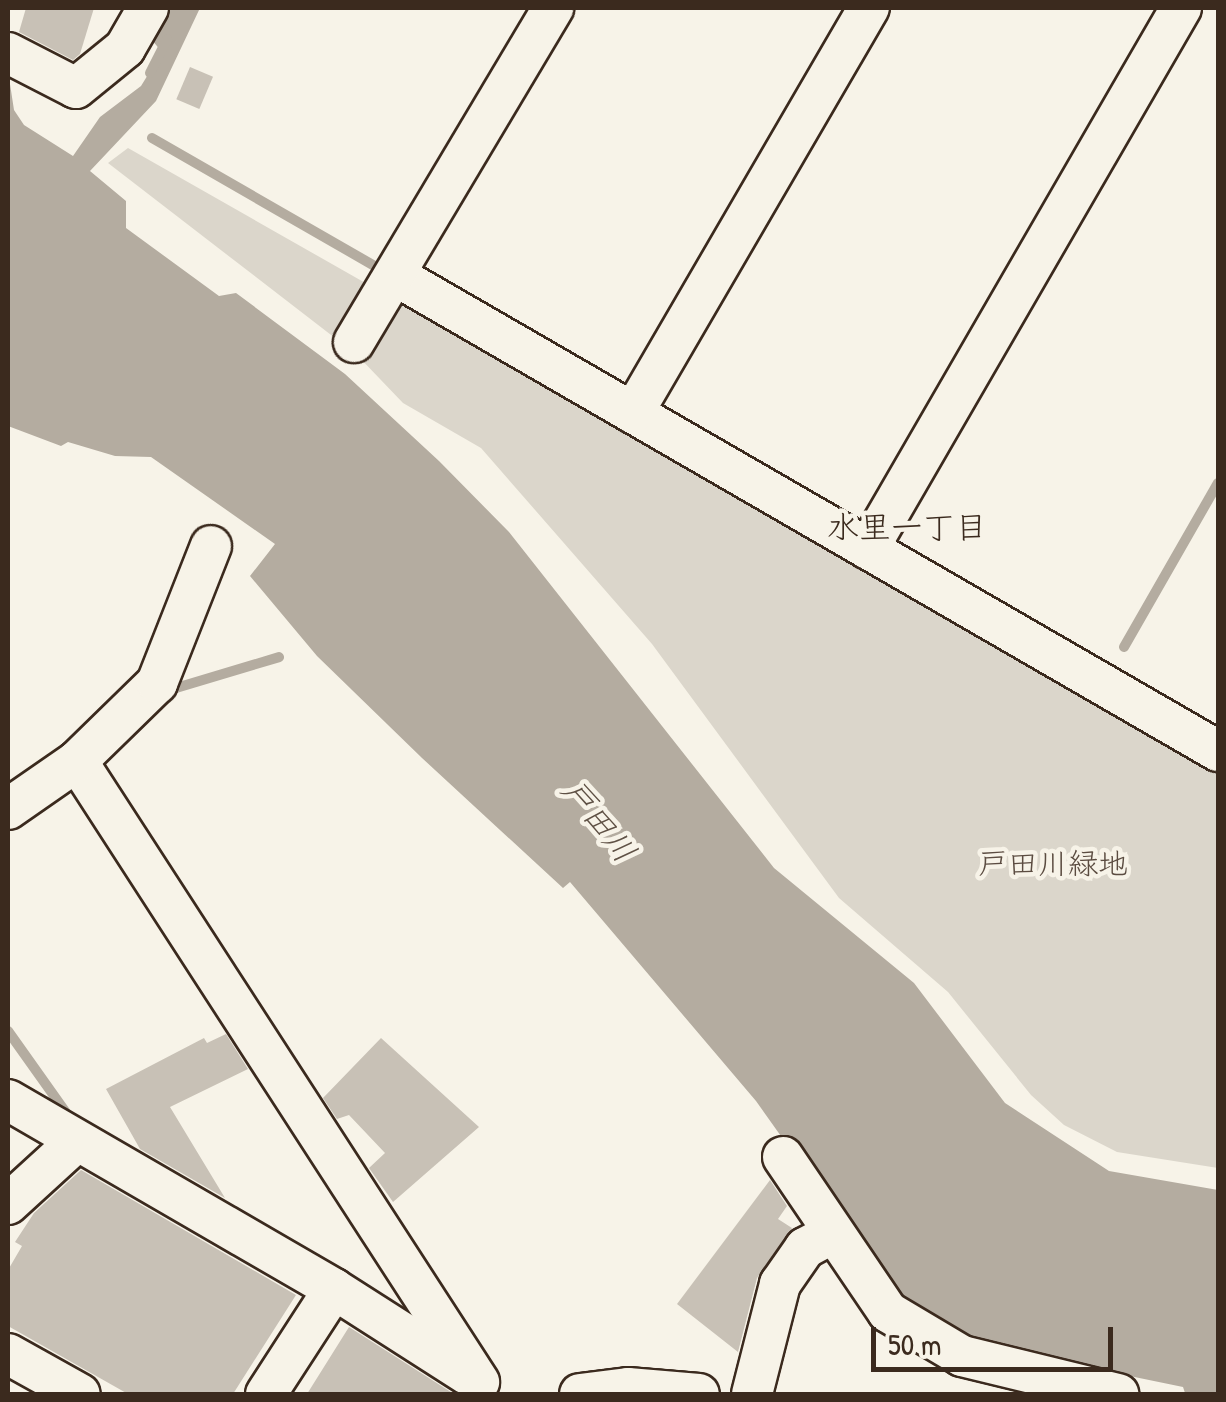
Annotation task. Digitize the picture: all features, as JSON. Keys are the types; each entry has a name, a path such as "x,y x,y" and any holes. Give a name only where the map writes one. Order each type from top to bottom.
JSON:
{"street":[{"path":"8,53 76,88 125,48 148,8"},
{"path":"354,342 398,277 552,8"},
{"path":"633,413 869,8"},
{"path":"868,548 1181,8"},
{"path":"398,277 1218,752"},
{"path":"8,809 77,761 157,683 211,546"},
{"path":"77,761 490,1388"},
{"path":"8,1100 334,1288 490,1388"},
{"path":"8,1204 77,1141"},
{"path":"783,1156 831,1234 888,1312 927,1338 992,1366 1118,1394"},
{"path":"752,1394 780,1284 805,1248 831,1234"},
{"path":"266,1394 334,1288"},
{"path":"12,1367 80,1394"},
{"path":"580,1394 628,1388 699,1394"}],"green space":[{"name":"戸田川緑地","path":"128,148 1218,768 1218,1168 1117,1152 1064,1125 1031,1095 948,992 839,898 652,644 481,448 403,403 357,355 108,163"}],"water":[{"name":"戸田川","path":"169,8 200,8 156,101 90,171 126,201 126,228 219,296 236,293 345,374 439,461 509,532 774,868 914,983 1005,1103 1109,1171 1218,1190 1218,1394 1185,1393 1183,1387 1023,1354 1019,1362 899,1302 756,1101 570,882 563,888 422,758 317,656 250,576 275,544 151,457 115,456 68,442 61,446 8,426 8,71 14,110 24,125 73,156 100,117 141,86 162,52 151,39"}],"building":[{"path":"26,8 94,8 80,54 73,60 19,32"},
{"path":"190,67 213,77 199,109 176,99"},
{"path":"226,1034 248,1069 170,1107 225,1198 140,1149 106,1089 204,1038 207,1043"},
{"path":"381,1038 479,1127 393,1202 369,1168 385,1153 349,1115 337,1119 323,1098"},
{"path":"81,1170 296,1295 233,1394 128,1394 8,1326 8,1270 22,1246 15,1242 34,1213"},
{"path":"770,1180 787,1206 778,1219 792,1228 757,1278 738,1352 677,1304"},
{"path":"349,1327 454,1394 307,1394"}],"waterway":[{"path":"150,73 167,39"},
{"path":"152,138 373,265"},
{"path":"1124,647 1218,483"},
{"path":"166,691 279,657"},
{"path":"8,1031 67,1114"}],"district":[{"name":"水里一丁目","path":"907,527"}]}
